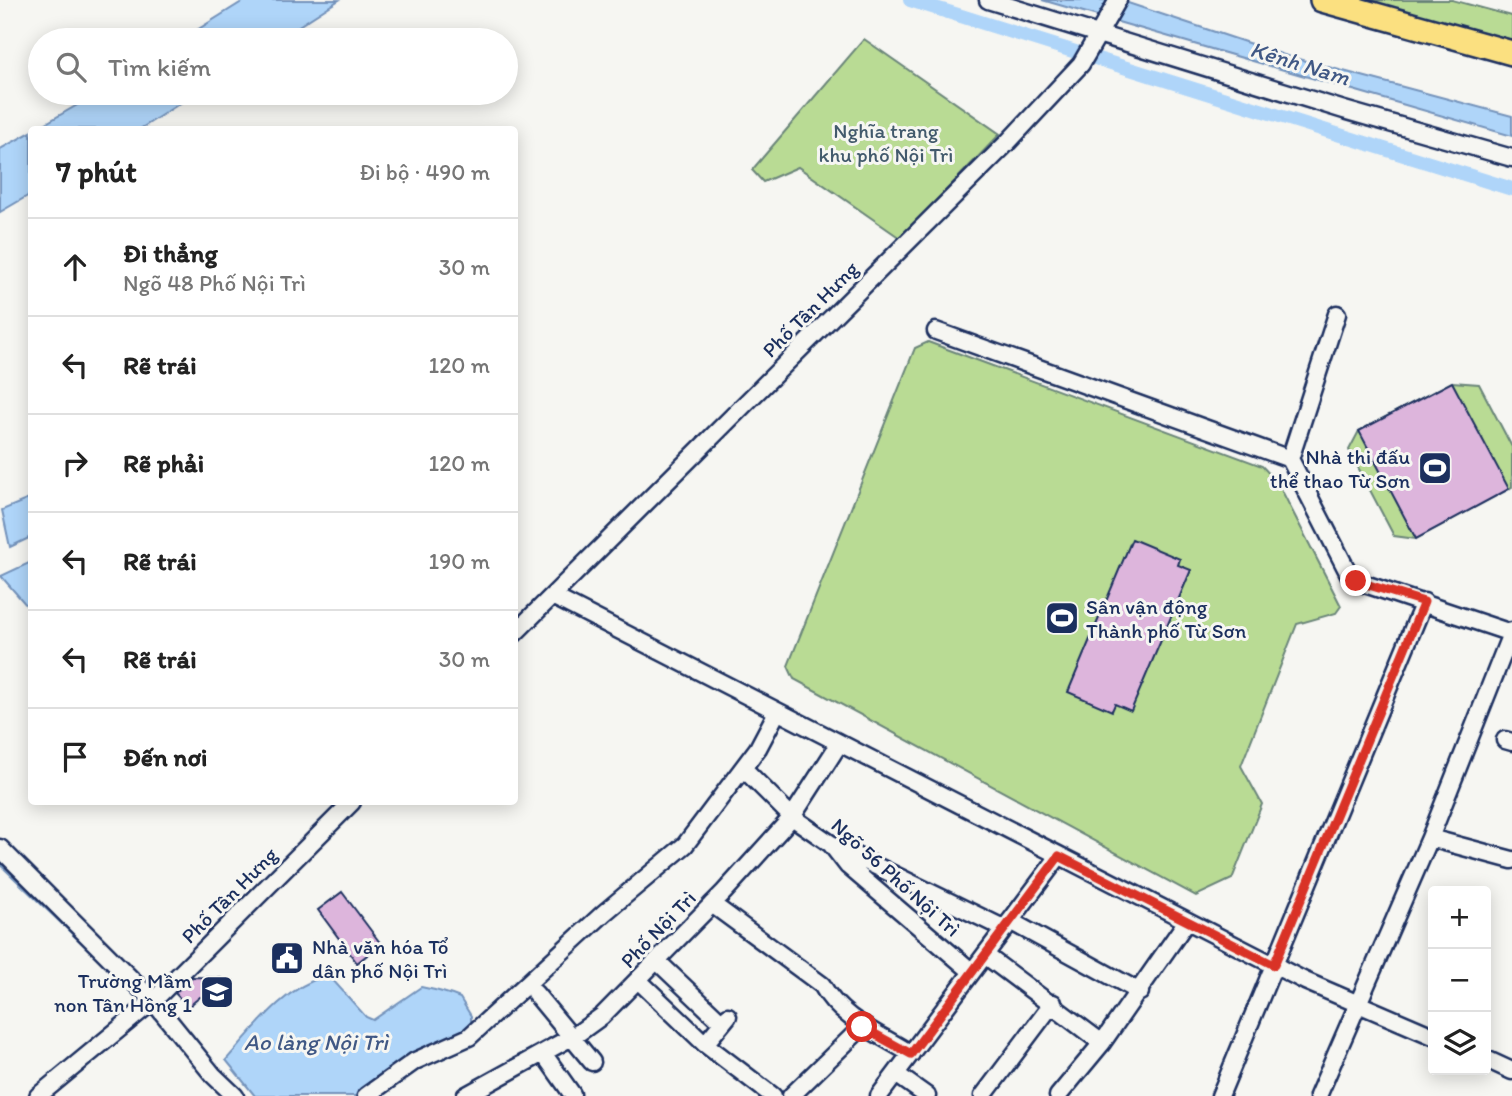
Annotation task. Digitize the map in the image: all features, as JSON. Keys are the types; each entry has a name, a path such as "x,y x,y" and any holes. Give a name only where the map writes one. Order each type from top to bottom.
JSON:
{"highway":[{"path":"1322,0 1512,53"}],"street":[{"path":"988,0 1512,158"},
{"name":"Phố Tân Hưng","path":"518,630 1009,142 1081,64 1118,0"},
{"path":"1290,459 1337,314"},
{"path":"936,331 1290,459 1350,576 1356,581 1512,632 1430,838 1318,1096"},
{"path":"552,596 1274,965 1428,1034"},
{"path":"1220,1096 1424,602"},
{"path":"366,1096 415,1061 469,1037 595,922 685,845 758,748 777,712"},
{"name":"Phố Nội Trì","path":"465,1096 572,1037 602,1016 712,904 792,817 839,744"},
{"name":"Ngõ 56 Phố Nội Trì","path":"743,768 792,817 831,844 848,866 971,971"},
{"name":"Phố Tân Hưng","path":"38,1096 153,1001 349,805"},
{"path":"1430,838 1512,860"},
{"path":"831,844 1007,925 1140,992"},
{"path":"0,848 153,1001 214,1075 235,1096"},
{"path":"879,1096 1059,856"},
{"path":"712,904 822,985 829,997 862,1027 911,1054"},
{"path":"1058,1096 1140,992 1187,921"},
{"path":"985,955 1053,1003 1102,1043"},
{"path":"657,961 722,1017 705,1044"},
{"path":"638,980 705,1044 773,1096"},
{"path":"535,993 592,1062"},
{"path":"983,1096 1053,1003"},
{"path":"791,1096 862,1027"},
{"path":"543,1053 572,1094"},
{"path":"1491,1061 1512,1071"},
{"path":"896,1074 927,1096"}],"green space":[{"path":"1366,0 1452,0 1512,16 1512,40"},
{"name":"Nghĩa trang khu phố Nội Trì","path":"864,39 1000,134 900,238 798,167 763,182 752,170"},
{"name":"Sân vận động Thành phố Từ Sơn","path":"928,342 1262,466 1278,483 1341,606 1336,613 1297,624 1241,766 1262,804 1232,879 1196,896 794,679 788,666 915,348"},
{"name":"Nhà thi đấu thể thao Từ Sơn","path":"1452,382 1479,384 1512,447 1512,487 1416,539 1394,536 1349,450 1359,431"}],"water":[{"path":"245,0 339,0 296,28 200,28"},
{"name":"Kênh Nam","path":"1042,0 1119,0 1287,56 1512,116 1512,136"},
{"path":"77,105 177,105 145,126 41,126"},
{"path":"28,134 28,196 0,212 0,149"},
{"path":"28,499 28,538 10,547 2,510"},
{"path":"28,563 28,606 27,606 1,576"},
{"name":"Ao làng Nội Trì","path":"325,976 332,979 366,1017 373,1020 421,987 460,998 471,1016 471,1028 357,1096 255,1096 226,1060 282,1000 295,990"}],"building":[{"name":"Nhà thi đấu thể thao Từ Sơn","path":"1452,382 1509,489 1416,539 1359,431"},
{"path":"1132,539 1180,559 1178,565 1191,570 1131,711 1115,704 1112,711 1068,692"},
{"path":"342,892 381,944 357,963 318,910"},
{"path":"192,977 221,978 235,992 220,1005 212,998 200,997 188,1007 175,993"}],"waterway":[{"path":"910,0 1512,189"},
{"path":"0,863 101,960"}],"place":[{"name":"Nhà thi đấu thể thao Từ Sơn","path":"1435,468"},
{"name":"Sân vận động Thành phố Từ Sơn","path":"1062,618"},
{"name":"Nhà văn hóa Tổ dân phố Nội Trì","path":"287,958"},
{"name":"Trường Mầm non Tân Hồng 1","path":"217,992"}],"route":[{"path":"862,1027 869,1028 911,1054 1059,856 1274,965 1424,602 1356,581"}]}
